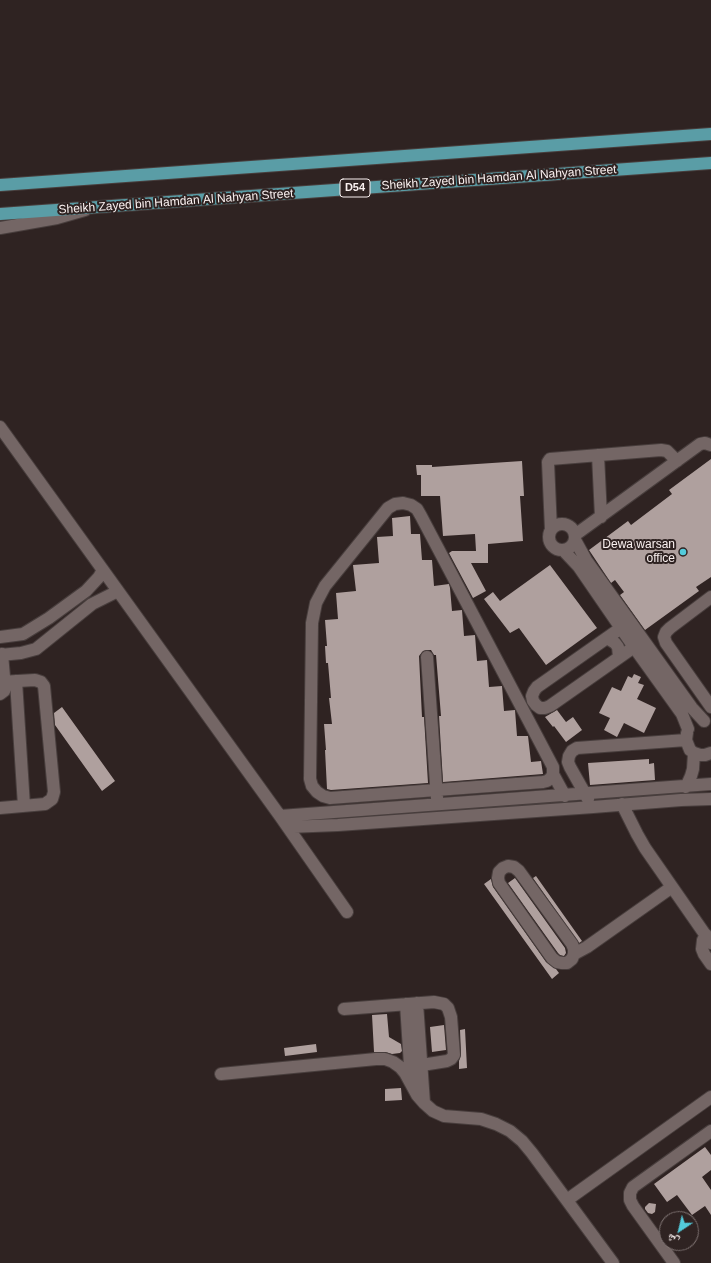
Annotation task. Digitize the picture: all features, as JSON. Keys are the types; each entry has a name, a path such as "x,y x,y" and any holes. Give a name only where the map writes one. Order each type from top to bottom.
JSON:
{"main road":[{"path":"0,185 711,134"},
{"name":"Sheikh Zayed bin Hamdan Al Nahyan Street","path":"0,214 711,162"},
{"path":"0,178 13,179 22,183"}],"street":[{"path":"0,228 57,218 90,208"},
{"path":"0,427 288,827 347,912"},
{"path":"563,550 571,547 575,537 700,444 705,443 711,445"},
{"path":"555,527 549,460 552,458 664,450 677,461"},
{"path":"598,455 601,517"},
{"path":"556,483 555,527 549,538 552,545 559,550 563,550 579,567 682,714 690,750 694,753 705,755 711,753"},
{"path":"553,774 551,778 543,782 330,798 323,796 312,786 310,780 312,623 316,603 325,586 388,508 395,504 403,503 410,505 417,510 421,516 553,767 553,774 565,796"},
{"path":"555,527 563,524 571,527 586,560 696,713 708,723"},
{"path":"0,636 23,634 49,618 86,591 99,577 103,570"},
{"path":"24,806 7,682 1,654 21,653 36,649 92,604 118,591"},
{"path":"711,597 666,632 664,637 666,643 711,707"},
{"path":"49,618 60,631"},
{"path":"621,628 537,687 532,696 533,701 540,708 550,706 634,647"},
{"path":"607,638 615,643 618,648 619,657"},
{"path":"427,657 438,817"},
{"path":"678,688 691,678"},
{"path":"0,808 48,803 52,799 54,792 45,689 43,684 38,680 7,682"},
{"path":"0,694 4,690 7,682"},
{"path":"593,807 568,762 572,751 577,748 687,735 695,723 708,723"},
{"path":"686,787 693,769 694,753"},
{"path":"280,816 338,813 437,804 565,796 585,793 686,787 711,784"},
{"path":"288,827 338,825 622,804 711,799"},
{"path":"622,804 637,834 708,939 704,940 702,949 711,964"},
{"path":"338,813 338,825"},
{"path":"574,954 572,944 519,871 514,867 508,866 503,868 499,872 499,883 552,958 557,962 562,963 572,959 574,954 587,947 672,887"},
{"path":"344,1009 439,1002 448,1008 451,1017 454,1055 448,1062 422,1064"},
{"path":"411,1004 422,1064 424,1103"},
{"path":"411,1004 411,1085"},
{"path":"221,1074 385,1059 393,1062 400,1066 417,1095 433,1111 444,1116 481,1120 496,1124 510,1131 522,1140 613,1263"},
{"path":"567,1200 711,1097"},
{"path":"674,1263 633,1206 630,1200 630,1193 633,1187 711,1131"}],"building":[{"path":"711,459 711,577 696,587 699,591 645,630 620,595 624,592 615,580 611,583 589,550 628,521 631,525 672,494 669,490"},
{"path":"522,461 524,496 520,496 523,541 488,544 488,563 471,563 486,591 473,598 449,553 452,551 476,551 475,534 443,536 440,496 421,496 421,475 417,475 416,465 432,465 432,467"},
{"path":"410,516 411,534 420,534 422,560 432,560 434,586 449,584 452,611 462,610 464,636 475,635 477,661 487,660 489,687 502,686 504,711 515,710 517,736 528,736 531,762 541,761 543,774 443,782 439,716 441,716 436,655 434,655 431,650 427,650 423,651 419,656 422,717 424,717 428,783 331,790 327,789 324,724 332,724 329,698 331,698 328,663 326,663 325,646 327,646 325,620 338,619 336,593 356,591 353,565 379,563 377,537 393,536 392,518"},
{"path":"550,565 597,628 546,665 519,628 510,633 484,599 493,592 500,601"},
{"path":"634,674 641,677 638,683 644,685 637,699 656,708 644,733 624,723 617,737 604,730 610,718 599,713 612,687 621,691 628,676 632,678"},
{"path":"62,707 115,781 102,791 55,725 54,713"},
{"path":"557,710 566,722 573,717 582,730 566,742 545,717"},
{"path":"649,759 649,764 654,763 655,780 590,785 588,763"},
{"path":"536,876 582,941 579,943 533,878"},
{"path":"515,878 565,948 566,953 564,956 558,953 508,883"},
{"path":"491,879 493,887 546,962 559,973 552,979 484,884"},
{"path":"387,1014 389,1037 401,1044 402,1051 400,1053 392,1054 385,1052 374,1052 372,1015"},
{"path":"444,1025 446,1050 432,1052 430,1027"},
{"path":"465,1029 467,1068 459,1069 461,1054 460,1030"},
{"path":"316,1044 317,1052 285,1056 284,1048"},
{"path":"401,1088 402,1100 385,1101 385,1089"},
{"path":"705,1147 711,1155 711,1170 702,1177 711,1190 711,1215 705,1206 698,1211 689,1211 677,1195 667,1202 654,1184"},
{"path":"649,1203 656,1204 655,1212 652,1214 648,1213 645,1209"}],"place":[{"name":"Dewa warsan office","path":"683,552"}]}
